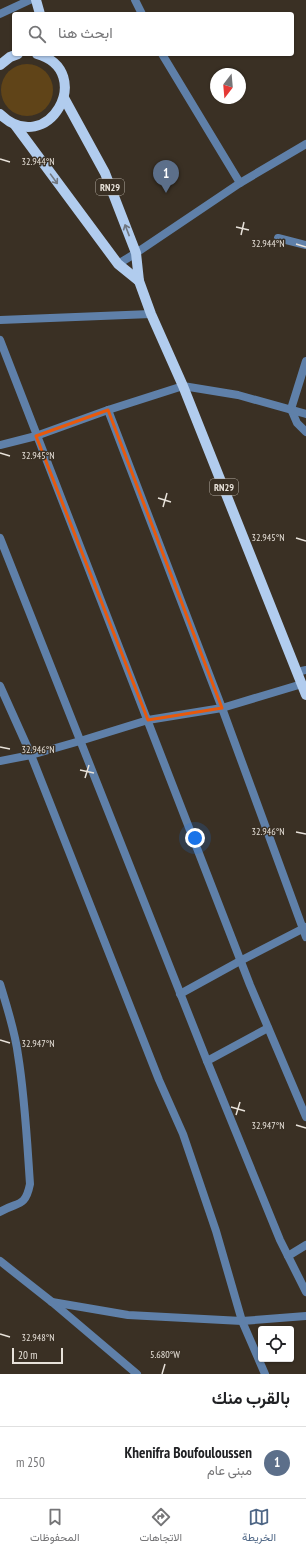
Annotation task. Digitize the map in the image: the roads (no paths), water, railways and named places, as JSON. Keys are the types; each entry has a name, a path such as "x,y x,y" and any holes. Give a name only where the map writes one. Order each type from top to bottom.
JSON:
{"main road":[{"path":"36,0 39,12"},
{"path":"0,65 13,56"},
{"name":"RN29","path":"51,58 63,78 65,88 64,98 105,173 136,254 139,281 151,314 183,386 302,671 302,684 306,694"},
{"path":"0,114 6,120 15,125 25,127 36,126 45,122 57,112 64,98"},
{"path":"15,125 118,264 139,281"}],"street":[{"path":"0,14 30,0"},
{"path":"135,0 141,12"},
{"path":"163,56 240,183"},
{"path":"118,264 136,254 240,183 306,144"},
{"path":"278,238 306,245"},
{"path":"0,320 151,314"},
{"path":"0,340 240,961 306,1117"},
{"path":"306,361 291,409 297,423 306,432"},
{"path":"0,445 36,436 108,410 183,386 238,395 306,414"},
{"path":"108,410 222,708 305,931 240,961 180,994"},
{"path":"0,538 207,1061 288,1256 306,1292"},
{"path":"0,761 31,755 148,720 222,708 302,684"},
{"path":"0,686 31,755 159,1080 183,1134 216,1230 242,1321 265,1374"},
{"path":"0,984 18,1054 24,1096 30,1184 28,1195 24,1201 0,1212"},
{"path":"207,1061 268,1028"},
{"path":"288,1256 306,1245"},
{"path":"0,1261 52,1302 137,1374"},
{"path":"52,1302 128,1315 242,1321 306,1316"}],"place":[{"name":"Khenifra Boufouloussen","path":"166,193"}]}
